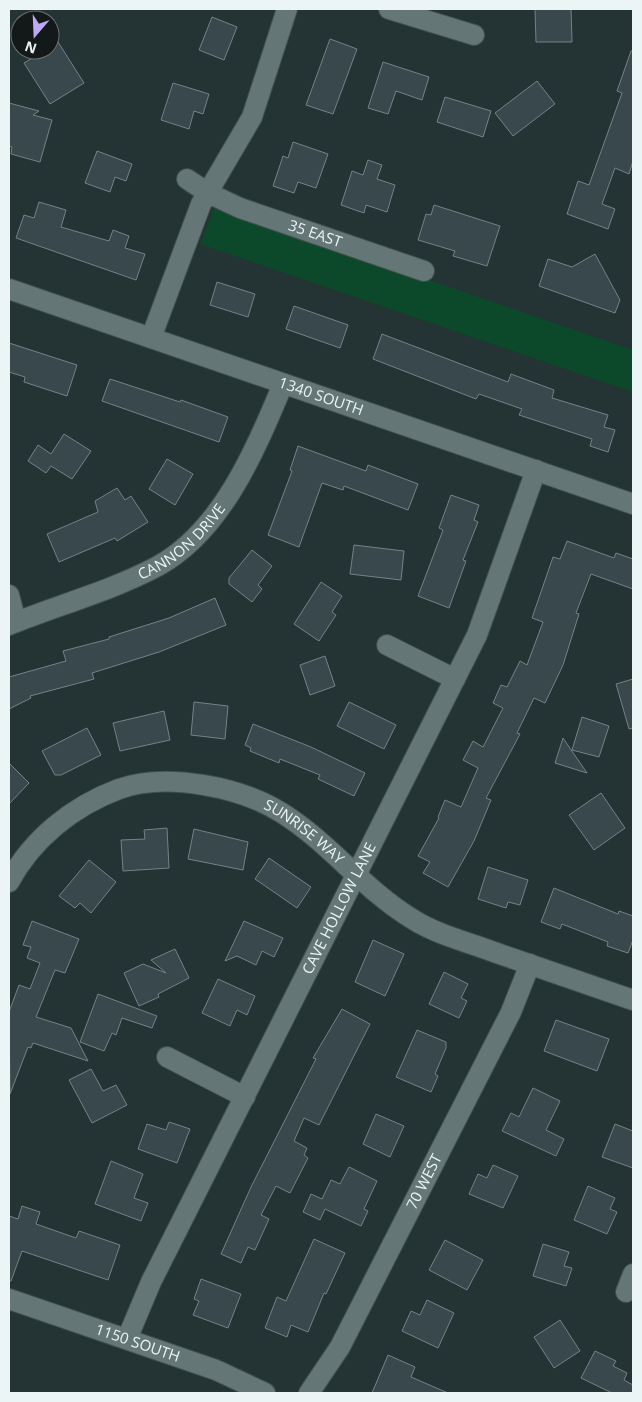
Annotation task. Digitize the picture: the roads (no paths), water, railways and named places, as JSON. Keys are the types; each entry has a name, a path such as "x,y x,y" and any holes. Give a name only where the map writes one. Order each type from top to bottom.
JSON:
{"street":[{"path":"151,338 201,204 252,117 286,9"},
{"path":"389,9 474,35"},
{"name":"35 EAST","path":"188,179 208,193 240,208 424,271"},
{"name":"1340 SOUTH","path":"9,289 633,504"},
{"name":"CANNON DRIVE","path":"13,623 111,587 159,565 201,532 221,507 249,461 283,384"},
{"name":"CAVE HOLLOW LANE","path":"127,1339 151,1282 477,635 536,470"},
{"path":"9,594 13,623"},
{"path":"386,645 455,679"},
{"name":"SUNRISE WAY","path":"9,882 18,865 56,824 90,802 120,788 146,784 178,783 222,787 260,800 284,814 358,874 386,902 415,921 446,935 633,1000"},
{"name":"70 WEST","path":"309,1393 344,1338 511,1012 530,964"},
{"path":"168,1057 245,1097"},
{"name":"1150 SOUTH","path":"9,1299 216,1370 265,1393"}]}
